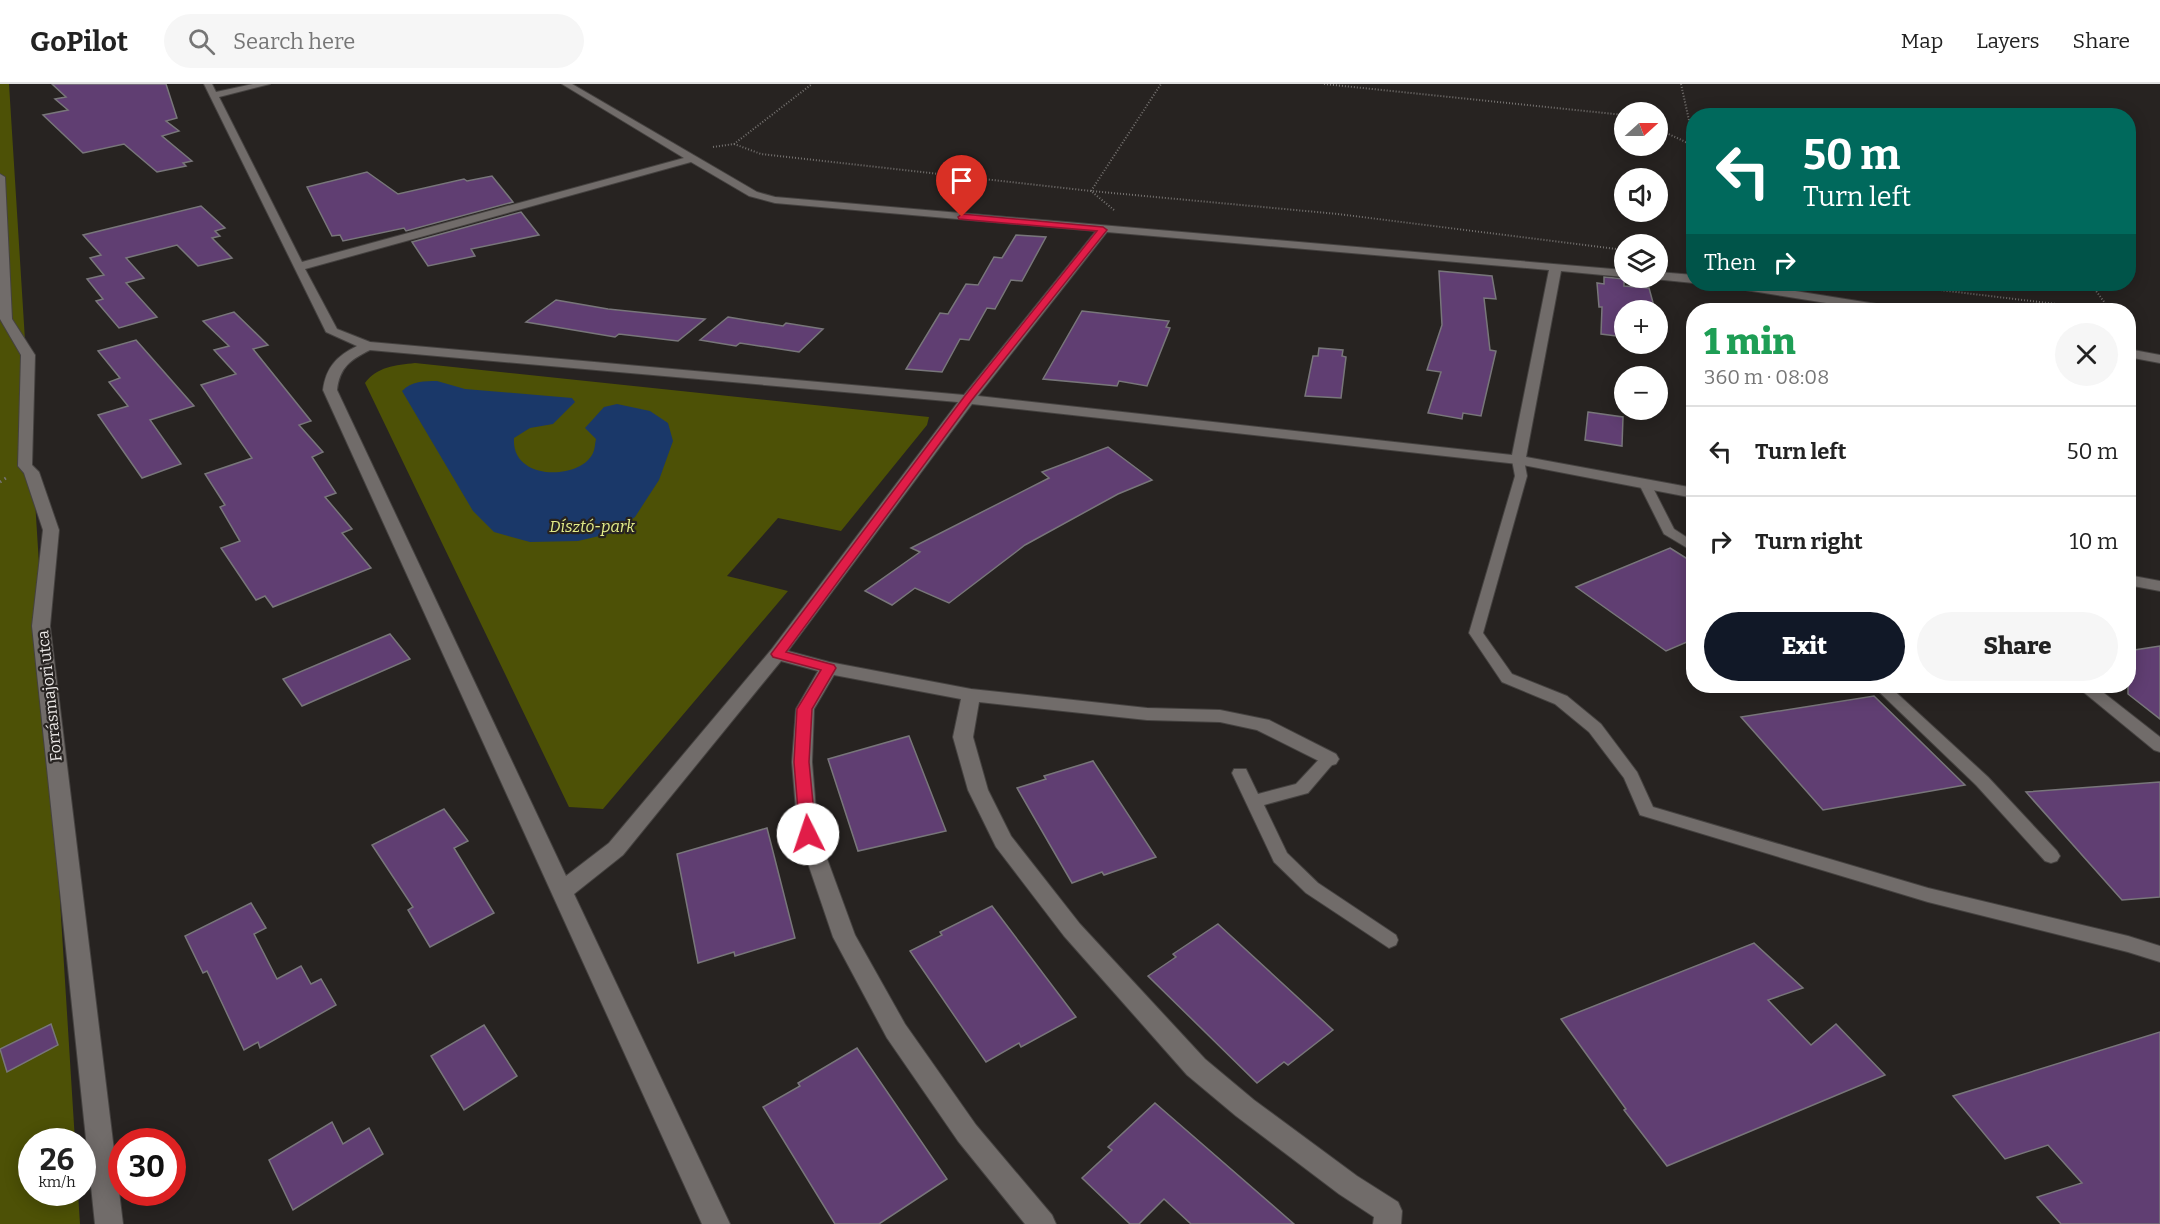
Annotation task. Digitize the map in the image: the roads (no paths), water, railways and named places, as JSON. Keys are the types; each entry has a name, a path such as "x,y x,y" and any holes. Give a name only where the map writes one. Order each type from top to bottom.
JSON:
{"street":[{"path":"266,84 210,89 297,267 332,332 368,346 968,399 1518,460 1686,491"},
{"path":"567,84 690,159 753,194 775,200 1614,272"},
{"path":"297,267 690,159"},
{"name":"Forrásmajori utca","path":"0,177 6,319 28,355 25,466 31,472 51,530 41,626 109,1224"},
{"path":"564,891 616,849 777,654 968,399 1103,230"},
{"path":"1518,460 1556,267"},
{"path":"1668,277 1686,278"},
{"path":"1775,291 1847,303"},
{"path":"368,346 344,358 332,372 330,390 564,891 716,1224"},
{"path":"2136,354 2160,359"},
{"path":"2136,582 2160,586"},
{"path":"777,654 829,668 971,695 1147,714 1220,716 1262,725 1329,759"},
{"path":"829,668 805,709 802,762 808,834 844,937 896,1031 966,1133 1042,1224"},
{"path":"971,695 963,737 978,790 1002,841 1071,930 1196,1067 1254,1115 1347,1185 1388,1211 1387,1224"}],"lane":[{"path":"1518,460 1521,476 1476,633 1507,678 1561,700 1595,728 1631,776 1646,812 1929,895 2160,954"},
{"path":"1645,484 1669,531 1686,543"},
{"path":"1888,693 1982,781 2051,856"},
{"path":"2095,693 2160,746"},
{"path":"1254,801 1302,789 1329,759"},
{"path":"1240,773 1280,857 1312,888 1389,940"}],"water":[{"path":"437,381 465,389 572,398 575,402 553,424 530,428 514,438 516,452 523,463 535,469 562,472 586,462 593,453 596,439 585,428 604,407 617,404 650,411 668,423 673,441 659,480 635,517 612,533 578,541 530,542 494,532 473,511 402,391 414,383"}],"park label":[{"name":"Dísztó-park","path":"592,526"}]}
